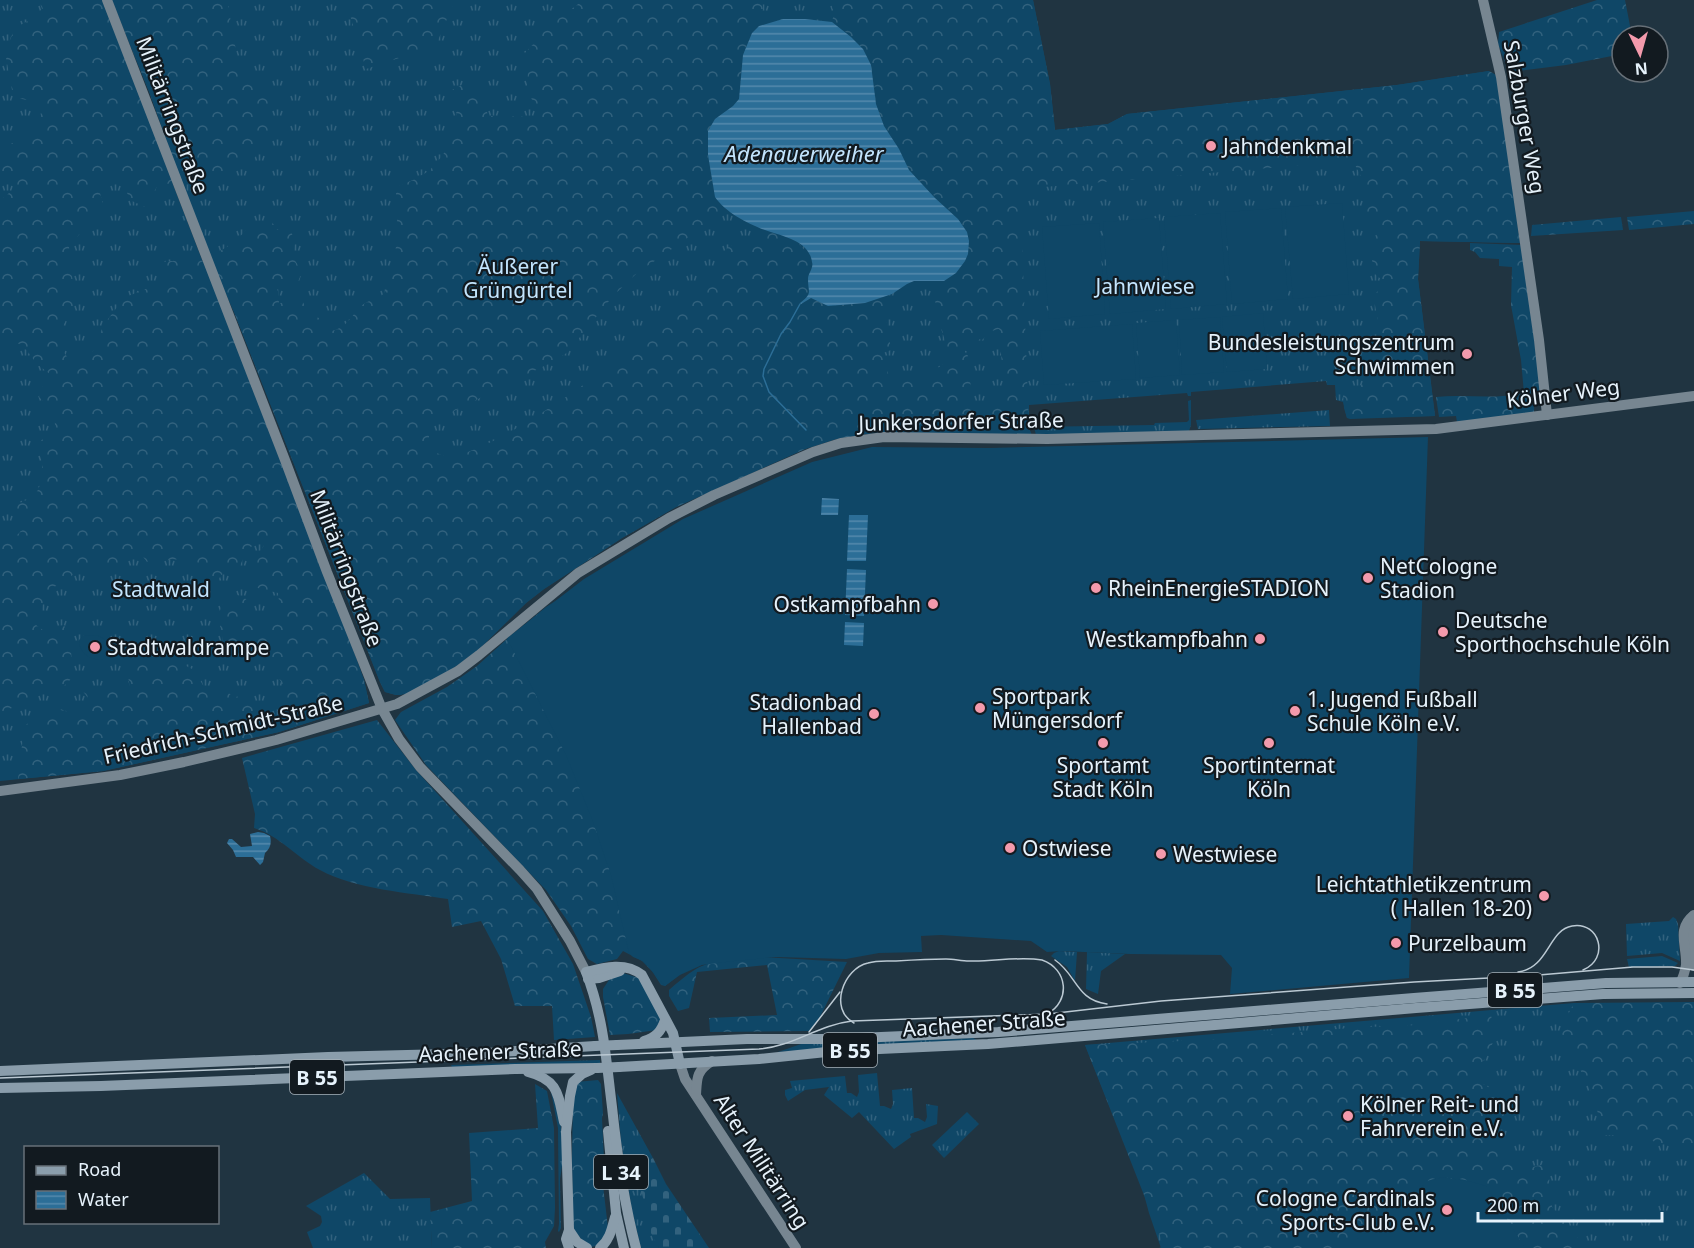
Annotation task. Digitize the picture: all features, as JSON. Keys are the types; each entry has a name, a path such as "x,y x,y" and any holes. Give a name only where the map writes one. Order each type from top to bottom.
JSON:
{"main road":[{"path":"587,976 620,966 636,970 642,975 673,1033 680,1064"},
{"path":"587,976 599,978 625,968"},
{"path":"597,1003 599,993 609,975"},
{"name":"Militärringstraße","path":"587,976 597,1003 607,1052 612,1107 632,1236 636,1248"},
{"name":"Aachener Straße","path":"0,1088 680,1064 836,1051 988,1044 1416,1008 1627,993 1681,988 1694,982"},
{"name":"Aachener Straße","path":"0,1071 486,1053 629,1044 1005,1032 1606,983 1681,988 1694,993"},
{"name":"B 55","path":"629,1044 655,1037 665,1020"},
{"path":"132,1084 141,1080 146,1073 142,1065"},
{"path":"569,1248 566,1239 568,1230 566,1132 573,1082 582,1074 597,1068"},
{"path":"516,1069 543,1078 553,1084 558,1094 566,1132"},
{"name":"Militärringstraße","path":"612,1107 608,1130 616,1214 625,1248"},
{"path":"600,1248 611,1233 616,1214"},
{"path":"568,1230 577,1242 587,1248"},
{"path":"625,1248 632,1236"}],"street":[{"name":"Militärringstraße","path":"107,0 382,709 399,739 420,767 537,889 570,941 587,976"},
{"name":"Salzburger Weg","path":"1483,0 1501,77 1539,339 1547,415"},
{"name":"Kölner Weg","path":"1436,429 1694,396"},
{"name":"Junkersdorfer Straße","path":"382,709 404,701 458,671 573,576 669,518 714,495 813,452 841,443 884,437 1039,440 1436,429"},
{"name":"Friedrich-Schmidt-Straße","path":"0,791 120,776 276,740 382,709"},
{"path":"1694,915 1686,922 1683,930 1694,982"},
{"path":"1681,988 1690,964"},
{"name":"Alter Militärring","path":"696,1095 699,1073 712,1061"},
{"name":"Alter Militärring","path":"680,1064 685,1080 796,1248"}],"green space":[{"name":"Stadtwald","path":"0,0 102,0 364,680 369,703 279,732 103,771 0,781"},
{"name":"Stadtwald","path":"39,0 102,0 174,183 158,185 145,207 132,201 117,177 97,181 104,209 90,221 69,247 75,289 73,308 57,336 65,354 72,363 98,348 102,327 124,298 145,289 165,290 161,263 193,258 205,263 311,529 364,680 369,703 279,732 103,771 18,779 23,737 21,727 56,709 88,716 88,698 82,690 90,687 97,696 106,690 130,691 128,674 144,657 163,654 194,670 207,692 248,697 251,704 264,707 277,716 288,702 283,685 266,657 246,657 224,644 220,627 221,608 230,597 237,595 246,599 249,606 248,613 260,622 269,621 271,610 279,601 278,593 262,590 254,585 253,569 256,563 253,557 264,545 258,540 246,552 239,568 221,575 210,589 199,585 199,576 206,570 192,558 147,562 138,550 115,565 81,570 58,584 44,596 41,614 36,625 44,631 64,625 71,645 72,678 63,687 45,690 0,712 0,533 9,527 12,539 24,529 17,516 16,507 19,503 32,497 39,486 42,471 40,442 55,425 54,411 39,397 45,381 51,375 37,364 22,344 0,343 0,201 17,186 0,169 0,144 7,146 22,138 27,138 40,120 42,103 17,98 12,90 5,52 15,28 35,17 42,9"},
{"name":"Äußerer Grüngürtel","path":"112,0 1033,0 1050,84 1055,130 1108,124 1127,114 1397,85 1489,71 1520,243 1420,241 1418,279 1435,416 1347,418 1343,402 1336,400 1335,385 1327,385 1326,381 1191,392 1191,396 1187,393 1029,405 1029,436 878,432 836,439 805,449 676,507 622,538 526,603 478,650 401,695 396,695 385,692 380,682 234,312 206,249 150,94"},
{"path":"112,0 227,0 240,73 257,81 268,96 270,105 269,133 266,142 253,159 231,174 210,179 181,181 150,94"},
{"path":"347,0 455,0 436,45 425,57 409,67 402,57 366,69"},
{"name":"Äußerer Grüngürtel","path":"582,0 762,0 763,9 743,55 739,99 707,139 715,197 724,207 712,221 636,274 613,296 568,352 446,415 436,423 429,439 433,450 439,454 456,455 481,447 545,411 578,389 648,336 715,271 727,248 748,240 759,228 795,240 810,256 813,265 809,276 810,289 807,300 812,298 828,306 874,301 883,297 891,350 883,353 889,377 912,378 930,374 951,358 935,311 936,282 944,281 969,241 957,218 919,181 903,160 878,111 873,71 868,59 855,41 832,22 834,13 830,0 1033,0 1050,84 1055,130 1108,124 1127,114 1397,85 1489,71 1498,76 1520,243 1420,241 1418,279 1435,416 1350,419 1347,418 1344,408 1343,391 1359,387 1369,377 1383,346 1373,295 1387,284 1376,275 1367,242 1384,229 1370,222 1365,184 1353,161 1020,189 1029,427 1032,436 878,432 836,439 805,449 676,507 622,538 544,589 461,663 437,679 406,694 396,695 385,692 380,682 234,312 210,257 235,242 247,229 263,233 272,222 277,230 289,227 295,241 293,257 299,267 300,277 297,284 276,288 279,303 303,302 308,313 321,319 321,330 333,331 343,326 361,306 382,295 388,288 396,247 396,192 398,186 429,171 443,155 451,138 457,114 451,99 452,90 462,85 479,92 488,116 535,117 535,103 529,96 528,71 523,55 538,39 549,19 575,7","holes":["999,329 1005,402 972,401 968,356 963,349 973,341 975,343 982,340 992,331"]},
{"path":"1597,0 1625,0 1630,24 1610,24 1610,56 1511,72 1508,70 1498,44 1499,32"},
{"path":"1342,203 1349,294 1293,299 1285,207"},
{"path":"1281,208 1288,299 1232,304 1225,212"},
{"path":"1694,211 1694,224 1629,230 1627,217"},
{"path":"1220,213 1227,304 1171,309 1164,217"},
{"path":"1621,217 1623,230 1531,236 1532,225"},
{"name":"Jahnwiese","path":"1159,218 1166,309 1110,314 1103,222"},
{"path":"1099,223 1105,314 1049,319 1042,227"},
{"path":"1470,243 1522,245 1543,405 1534,406 1534,413 1457,422 1456,416 1439,417 1436,397 1502,396 1524,393 1521,360 1511,305 1512,267 1499,266 1499,259 1480,258 1470,250"},
{"path":"1263,313 1267,369 1227,372 1222,317"},
{"path":"1220,317 1224,372 1182,375 1179,320"},
{"path":"1176,320 1180,375 1140,378 1136,323"},
{"path":"1132,324 1136,379 1044,385 1040,331"},
{"path":"1191,400 1189,431 1036,435 1034,427 1154,425 1155,423 1187,422 1189,420 1188,401"},
{"path":"1329,410 1330,426 1198,429 1196,420"},
{"name":"Sportpark Müngersdorf","path":"1428,437 1409,978 1230,994 1232,968 1221,955 1047,952 1031,941 941,935 921,936 922,952 879,953 846,959 776,957 702,965 680,975 665,986 643,961 629,953 611,875 592,819 566,755 507,638 584,579 683,519 812,462 872,447 990,448"},
{"path":"633,553 727,954 681,973 665,986 661,985 642,961 623,951 617,959 597,964 588,959 571,926 546,890 426,765 395,720 401,712 447,687 477,666 546,607"},
{"name":"Stadtwaldrampe","path":"95,635 104,639 108,644 109,654 103,659 94,659 86,655 79,645 79,640 83,636"},
{"path":"377,720 416,770 543,911 573,964 591,1017 595,1037 554,1040 552,1006 515,1006 501,959 481,921 452,927 448,899 349,882 320,870 272,836 254,828 255,814 242,758"},
{"path":"1673,917 1678,924 1680,961 1662,953 1627,956 1626,924 1669,921"},
{"path":"1059,951 1077,952 1075,981 1067,967 1051,956"},
{"path":"1087,952 1125,954 1101,971 1098,994 1086,989"},
{"path":"1662,956 1678,963 1675,966 1629,967 1627,959"},
{"path":"761,957 847,962 820,1017 809,1031 710,1032 709,1018 777,1015 767,965 697,972 689,1008 678,1011 669,996 669,990 703,965"},
{"path":"623,973 639,978 661,1019 657,1030 610,1035 603,989 609,980"},
{"path":"1694,1002 1694,1248 1161,1248 1142,1187 1085,1045 1574,1003"},
{"path":"1574,1003 1694,1003 1694,1159 1669,1145 1628,1135 1603,1135 1594,1097 1560,1030"},
{"path":"1491,1015 1495,1037 1488,1055 1470,1076 1493,1090 1504,1102 1504,1114 1493,1145 1507,1159 1525,1169 1545,1164 1549,1177 1552,1207 1586,1248 1525,1248 1486,1186 1464,1180 1442,1178 1428,1181 1347,1248 1159,1248 1164,1246 1085,1045 1206,1040 1361,1027 1406,1026"},
{"path":"973,1038 977,1040 778,1052 804,1043"},
{"path":"600,1060 600,1063 452,1067 451,1065"},
{"path":"877,1073 880,1106 891,1109 892,1090 912,1088 914,1118 925,1122 926,1104 938,1106 937,1124 910,1134 911,1137 894,1149 859,1112 852,1118 824,1095 829,1087 805,1090 788,1101 785,1095 785,1090 792,1088 790,1081 845,1076 847,1093 857,1097 858,1075"},
{"path":"598,1080 601,1084 603,1114 604,1160 601,1168 608,1228 607,1234 596,1246 591,1247 573,1230 573,1093 576,1082"},
{"path":"535,1084 547,1091 554,1128 554,1226 545,1242 546,1248 432,1248 430,1212 472,1201 469,1133 538,1128"},
{"path":"550,1087 562,1134 561,1228 559,1232 558,1128"},
{"path":"617,1093 653,1158 636,1168 659,1248 641,1248 632,1211 621,1142"},
{"path":"967,1112 979,1124 944,1158 932,1145"},
{"path":"653,1158 666,1184 709,1248 659,1248 651,1233 636,1167"},
{"path":"364,1173 390,1199 430,1198 432,1248 313,1248 307,1232 320,1226 321,1216 306,1206"},
{"name":"Cologne Cardinals Sports-Club e.V.","path":"1443,1177 1486,1186 1525,1248 1347,1248 1428,1181"}],"water":[{"name":"Adenauerweiher","path":"783,19 832,22 863,49 871,65 876,104 884,126 909,170 958,219 967,232 969,241 965,261 956,273 944,281 914,281 892,294 865,303 828,306 811,298 801,304 808,295 808,277 812,268 810,255 806,249 793,240 744,221 725,208 715,197 708,155 708,131 715,119 739,99 743,55 752,33 759,26"},
{"path":"822,498 839,499 838,515 821,515"},
{"path":"849,515 868,515 866,561 847,561"},
{"path":"847,569 866,570 864,616 845,615"},
{"path":"845,622 864,623 863,646 844,645"},
{"path":"258,832 270,836 271,839 263,862 260,865 253,857 236,857 227,843 229,839 241,847 252,846 250,834"}],"waterway":[{"path":"800,304 781,334 764,369 763,376 769,392 806,430"}],"tram line":[{"path":"1518,972 1536,964 1558,934 1572,926 1589,929 1598,942 1597,958 1583,970"},
{"path":"854,1023 846,1017 842,1008 842,990 846,980 859,966 882,961 1042,960 1057,970 1063,986 1060,1001 1047,1014"},
{"path":"1055,960 1089,998 1107,1004"},
{"path":"0,1078 759,1049 783,1044 828,1027 852,1021 1048,1014 1161,1001 1633,967 1672,967 1694,970"},
{"path":"809,1032 840,992"}],"place":[{"name":"Jahndenkmal","path":"1211,146"},
{"name":"Bundesleistungszentrum Schwimmen","path":"1467,354"},
{"name":"NetCologne Stadion","path":"1368,578"},
{"name":"RheinEnergieSTADION","path":"1096,588"},
{"name":"Ostkampfbahn","path":"933,604"},
{"name":"Deutsche Sporthochschule Köln","path":"1443,632"},
{"name":"Westkampfbahn","path":"1260,639"},
{"name":"Stadtwaldrampe","path":"95,647"},
{"name":"Sportpark Müngersdorf","path":"980,708"},
{"name":"1. Jugend Fußball Schule Köln e.V.","path":"1295,711"},
{"name":"Stadionbad Hallenbad","path":"874,714"},
{"name":"Sportamt Stadt Köln","path":"1103,743"},
{"name":"Sportinternat Köln","path":"1269,743"},
{"name":"Ostwiese","path":"1010,848"},
{"name":"Westwiese","path":"1161,854"},
{"name":"Leichtathletikzentrum ( Hallen 18-20)","path":"1544,896"},
{"name":"Purzelbaum","path":"1396,943"},
{"name":"Kölner Reit- und Fahrverein e.V.","path":"1348,1116"},
{"name":"Cologne Cardinals Sports-Club e.V.","path":"1447,1210"}]}
